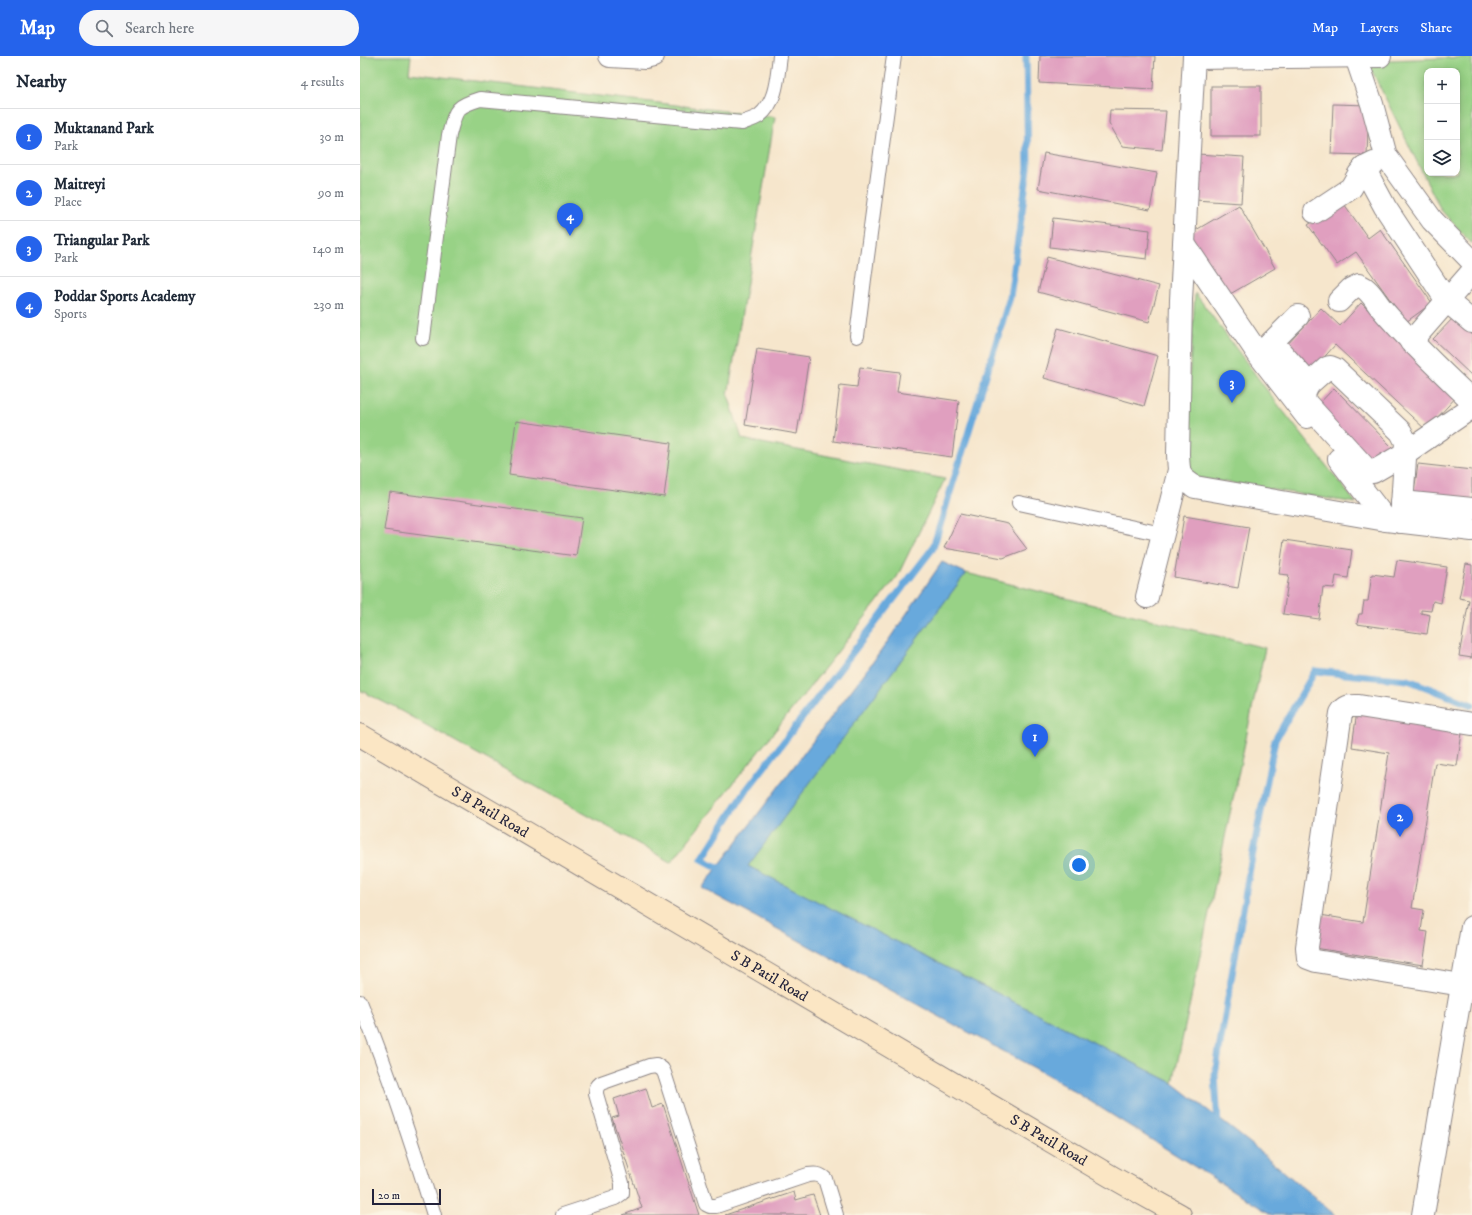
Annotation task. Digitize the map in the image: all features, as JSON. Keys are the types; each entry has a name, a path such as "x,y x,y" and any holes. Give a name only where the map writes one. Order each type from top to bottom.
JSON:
{"street":[{"path":"610,56 645,58 653,56"},
{"path":"1147,597 1179,470 1178,446 1181,308 1194,57 1380,56"},
{"path":"1356,57 1372,104 1386,156 1432,220 1472,261"},
{"path":"1315,212 1351,188 1364,168 1386,156"},
{"path":"1364,168 1385,207 1447,301 1472,322"},
{"path":"1184,244 1396,515"},
{"path":"1412,342 1472,272"},
{"path":"1340,301 1351,289 1359,285 1365,287 1381,308 1412,342 1469,398 1471,405 1468,410 1404,454 1373,472 1367,470 1307,404 1304,399 1305,392 1309,384 1327,368 1330,367 1335,369 1401,432 1406,442 1404,454 1396,515"},
{"path":"1266,349 1298,316"},
{"path":"1266,349 1309,384"},
{"path":"1179,470 1183,479 1195,487 1396,515 1472,530"},
{"path":"1396,515 1472,508"},
{"path":"1462,985 1311,960 1308,958 1307,947 1341,713 1344,708 1347,706 1359,706 1472,724"},
{"name":"S B Patil Road","path":"360,735 1078,1157 1180,1215"},
{"path":"1423,1215 1472,927"}],"lane":[{"path":"423,338 449,135 455,111 464,104 480,99 742,122 758,117 768,108 774,95 780,56"},
{"path":"857,336 894,56"},
{"path":"1019,503 1162,534"},
{"path":"360,1002 383,1062 434,1215"},
{"path":"563,1215 615,1198 622,1193 622,1183 596,1094 598,1085 649,1066 656,1065 664,1074 706,1204 716,1206 814,1174 821,1175 825,1179 836,1215"}],"green space":[{"path":"360,56 411,56 409,73 775,117 728,395 742,439 945,479 897,577 671,862 399,710 360,690"},
{"path":"1472,57 1472,244 1441,210 1424,176 1460,176 1460,68 1424,68 1424,176 1372,71 1362,61"},
{"path":"1195,293 1272,397 1356,503 1187,476 1187,410"},
{"path":"966,573 1265,648 1173,1083 747,866"}],"water":[{"path":"942,562 966,573 748,866 1173,1083 1250,1143 1335,1215 1272,1215 1053,1078 702,888 881,651"}],"building":[{"path":"1040,56 1155,56 1153,89 1039,83"},
{"path":"1211,86 1261,86 1261,136 1211,136"},
{"path":"1333,104 1369,105 1367,155 1331,154"},
{"path":"1110,110 1166,111 1162,150 1122,146 1109,123"},
{"path":"1044,153 1157,173 1150,210 1038,189"},
{"path":"1197,154 1244,157 1241,203 1195,200"},
{"path":"1342,201 1368,238 1380,229 1432,303 1406,322 1356,252 1337,265 1308,225"},
{"path":"1239,205 1275,268 1225,297 1189,234"},
{"path":"1053,218 1150,230 1147,259 1050,247"},
{"path":"1047,257 1159,286 1149,322 1038,292"},
{"path":"1361,303 1458,395 1426,430 1335,345 1311,372 1285,347 1321,308 1340,326"},
{"path":"1455,316 1472,331 1472,376 1433,339"},
{"path":"1058,328 1158,356 1144,406 1044,378"},
{"path":"757,349 809,357 797,434 745,425"},
{"path":"860,367 900,372 897,392 959,401 952,457 833,441 840,385 857,387"},
{"path":"1334,388 1393,448 1373,467 1315,408"},
{"path":"516,421 671,443 664,497 509,475"},
{"path":"1418,464 1472,470 1472,505 1413,499"},
{"path":"390,492 582,518 576,556 384,530"},
{"path":"960,514 1008,524 1027,549 1003,558 944,548"},
{"path":"1184,516 1249,527 1238,588 1174,577"},
{"path":"1284,540 1352,550 1348,578 1336,576 1334,588 1323,587 1319,619 1283,614 1289,575 1279,574"},
{"path":"1397,560 1447,567 1441,603 1433,601 1431,611 1421,610 1421,613 1430,615 1427,634 1357,624 1359,614 1362,614 1364,601 1368,601 1372,574 1394,577"},
{"path":"1466,564 1472,565 1472,658 1459,656 1469,600 1459,598"},
{"path":"1357,711 1462,733 1457,766 1435,763 1412,908 1424,910 1421,931 1428,932 1423,965 1315,948 1320,915 1363,922 1389,753 1352,747"},
{"path":"646,1088 652,1108 663,1104 699,1215 623,1215 642,1208 612,1118 619,1116 614,1099"},
{"path":"794,1192 796,1200 813,1195 820,1215 725,1215"}],"waterway":[{"path":"725,871 702,859 745,792 933,548 1010,297 1028,168 1026,56"},
{"path":"1218,1126 1215,1075 1249,873 1275,740 1315,671 1408,680 1472,705"}],"place":[{"name":"Poddar Sports Academy","path":"570,236"},
{"name":"Triangular Park","path":"1232,403"},
{"name":"Muktanand Park","path":"1035,757"},
{"name":"Maitreyi","path":"1400,837"}]}
